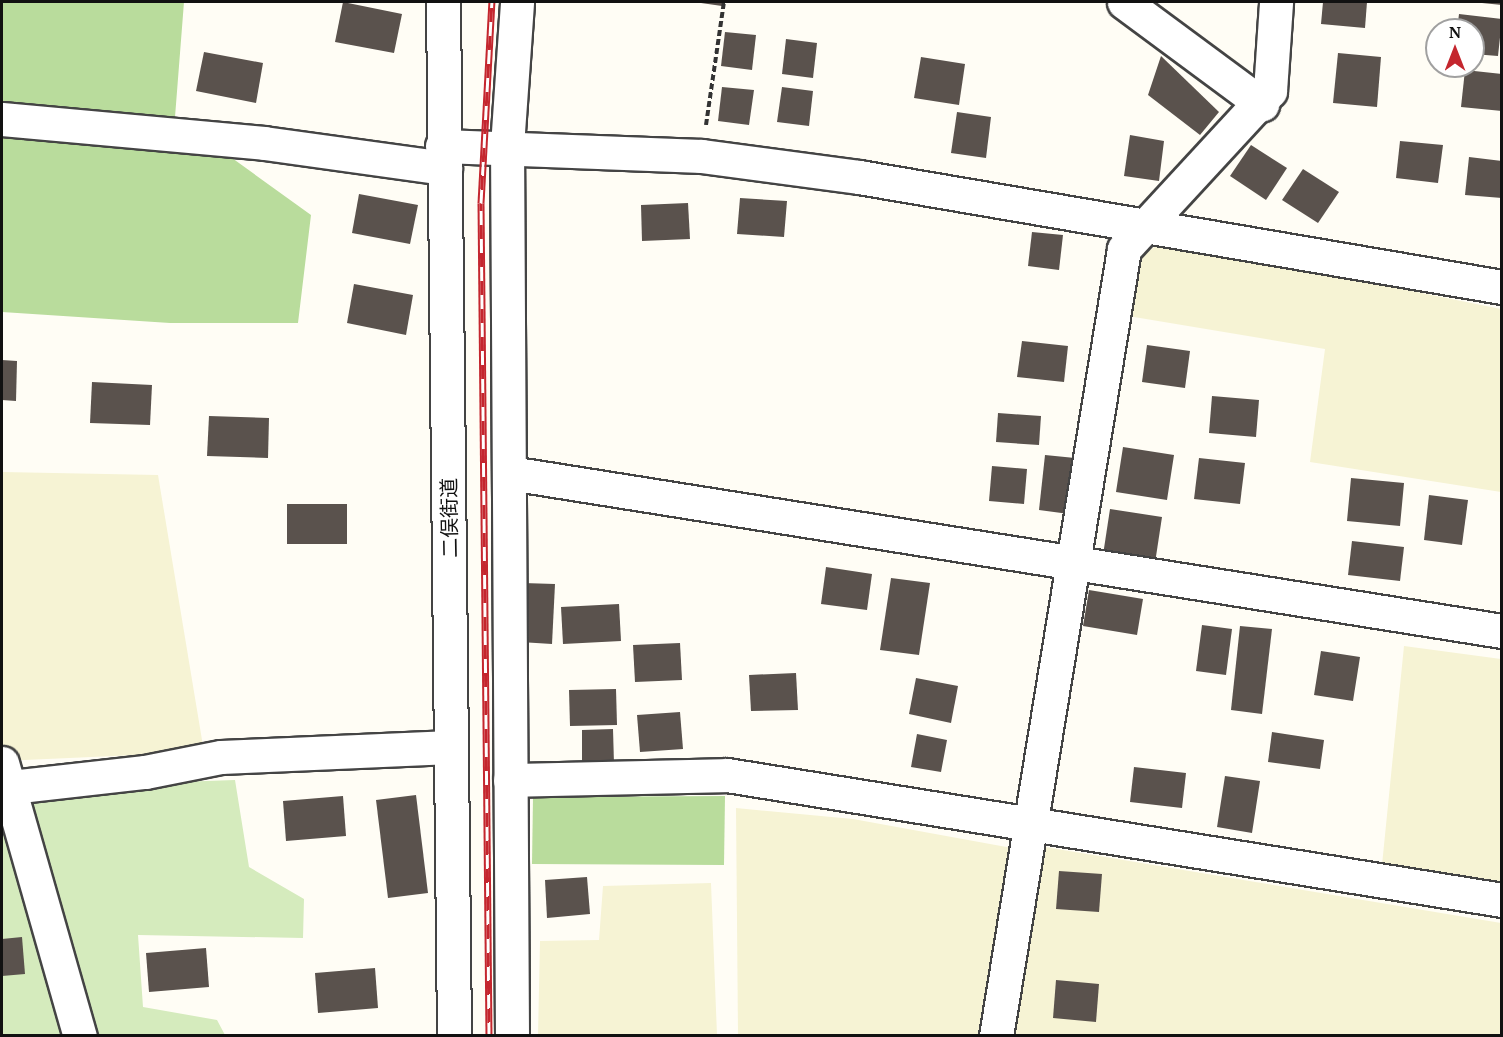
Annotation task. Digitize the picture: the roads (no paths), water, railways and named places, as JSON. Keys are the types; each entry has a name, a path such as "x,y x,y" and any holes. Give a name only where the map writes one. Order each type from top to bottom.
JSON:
{"street":[{"name":"二俣街道","path":"443,2 454,1035"},
{"path":"512,1035 507,146 516,2"},
{"path":"1124,2 1262,104"},
{"path":"996,1035 1124,249 1141,226 1262,104 1270,91 1276,2"},
{"path":"2,119 444,157 507,146 702,156 859,177 1502,287"},
{"path":"510,473 1075,561 1502,631"},
{"path":"80,1035 4,780 221,757 451,747"},
{"path":"510,780 727,775 1031,826 1502,900"}],"railway":[{"path":"489,1036 481,203 492,2"}]}
